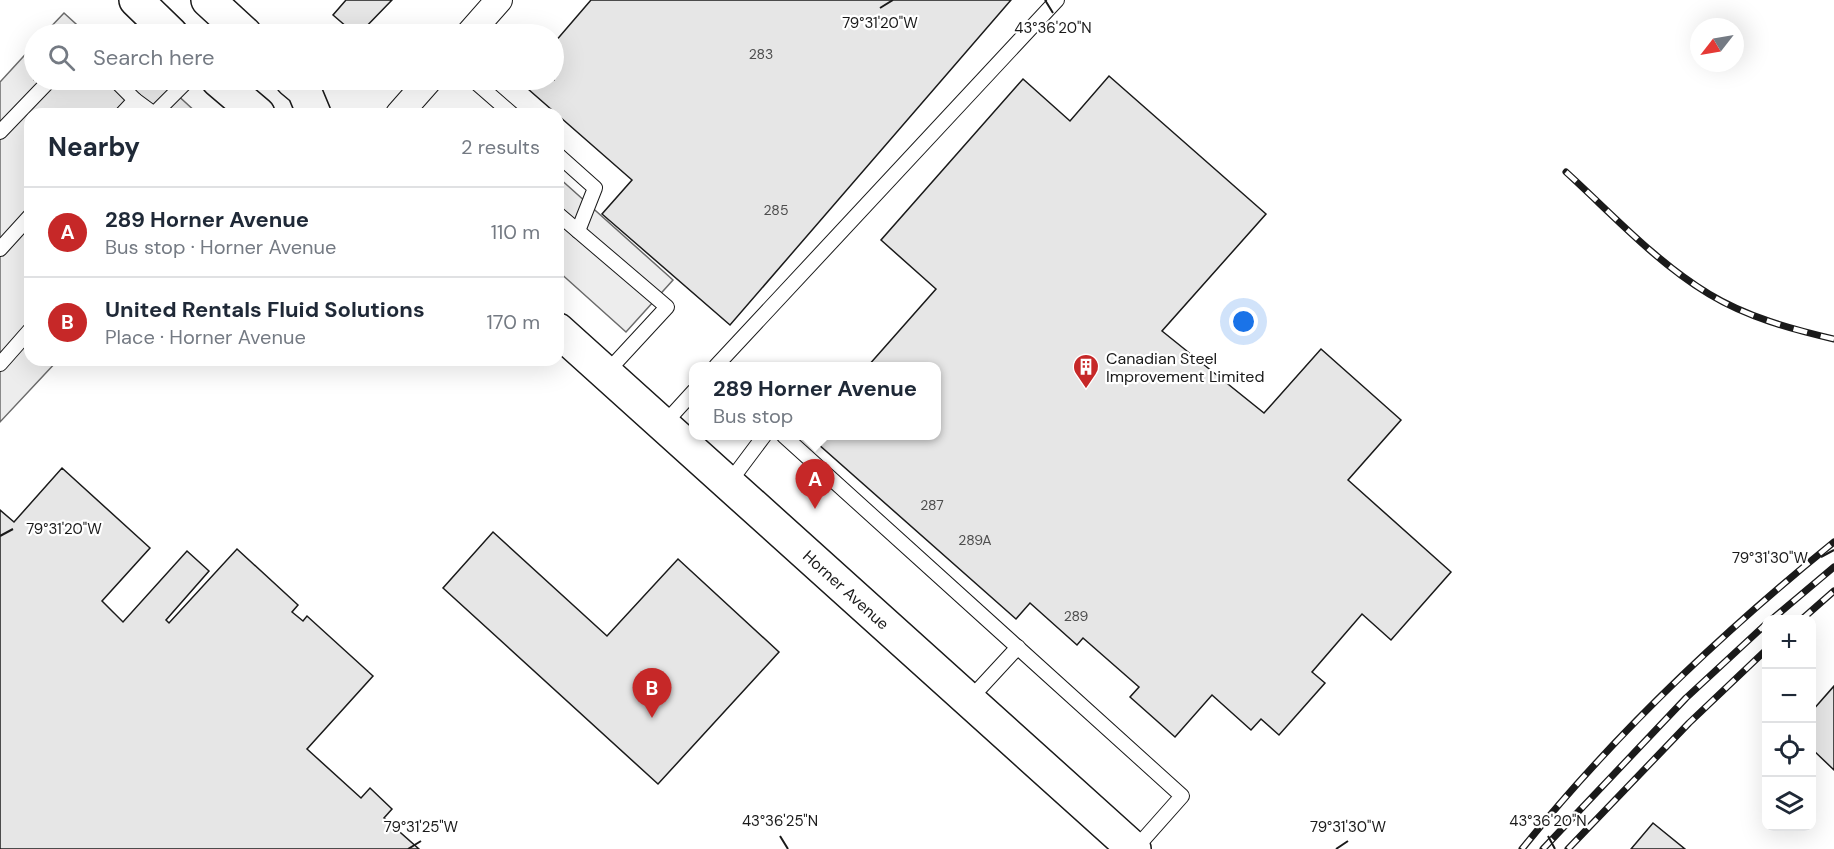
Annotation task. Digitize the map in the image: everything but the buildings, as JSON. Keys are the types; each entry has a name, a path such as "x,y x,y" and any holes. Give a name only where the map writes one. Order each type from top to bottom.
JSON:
{"main road":[{"path":"136,0 161,24"},
{"path":"208,0 231,24"},
{"path":"230,90 251,108"},
{"path":"304,90 312,108"},
{"name":"Horner Avenue","path":"564,335 1135,849"}],"street":[{"path":"478,24 499,0"},
{"path":"404,108 420,90"}],"lane":[{"path":"720,362 1057,0"},
{"path":"0,132 40,90"},
{"path":"125,90 146,108"},
{"path":"160,108 178,90"},
{"path":"484,90 505,108"},
{"path":"128,108 135,100"},
{"path":"564,160 595,188 578,231"},
{"path":"564,219 667,307 606,373"},
{"path":"0,249 24,223"},
{"path":"0,364 24,337"},
{"path":"663,424 689,395"},
{"path":"728,484 760,440"},
{"path":"790,440 1182,796 1135,849"},
{"path":"969,700 1018,647"}],"shaded area":[{"path":"64,13 76,24 54,24"},
{"path":"24,56 24,90 172,90 191,108 24,108 24,366 52,366 0,422 0,82"},
{"path":"564,182 673,280 626,332 564,276"}],"railway":[{"path":"1566,172 1653,252 1709,294 1770,321 1834,339"},
{"path":"1522,849 1593,766 1670,687 1751,612 1834,542"},
{"path":"1777,615 1834,567"},
{"path":"1807,615 1834,591"},
{"path":"1543,849 1686,698 1762,628"},
{"path":"1568,849 1689,723 1762,654"}],"place":[{"name":"Canadian Steel Improvement Limited","path":"1086,390"},
{"name":"289 Horner Avenue","path":"815,509"},
{"name":"United Rentals Fluid Solutions","path":"652,718"}]}
